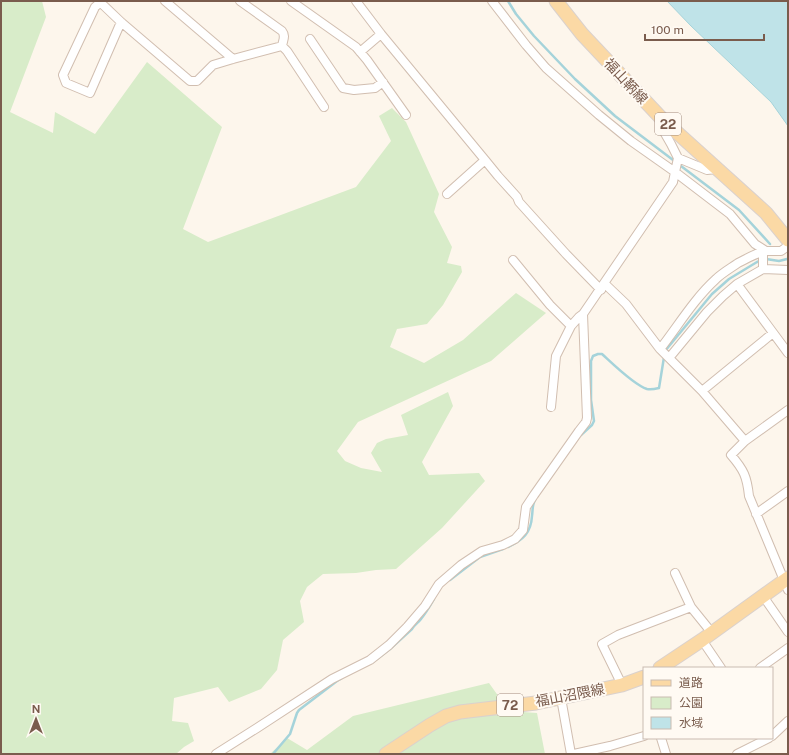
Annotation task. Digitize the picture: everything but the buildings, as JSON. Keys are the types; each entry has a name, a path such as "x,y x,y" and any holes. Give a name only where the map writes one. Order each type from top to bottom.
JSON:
{"main road":[{"name":"福山鞆線","path":"556,1 582,34 662,119 766,212 788,240"},
{"path":"662,667 707,637 763,596 787,583"},
{"name":"福山沼隈線","path":"386,754 446,716 460,712 561,698 622,685 643,677"}],"street":[{"path":"165,1 233,59"},
{"path":"240,1 251,4 284,34 282,46"},
{"path":"291,1 356,47 406,115"},
{"path":"356,1 381,34 517,197 519,202 590,280 603,287 626,304 665,354 702,391 745,441"},
{"path":"492,1 546,68 631,141 677,165 730,214 755,244 764,252"},
{"path":"121,22 90,93 66,83 63,76 95,7 101,2 121,22 190,81 197,81 213,65 282,46"},
{"path":"360,52 381,34"},
{"path":"310,39 343,88 354,90 368,89 374,88 382,82"},
{"path":"282,46 287,51 324,107"},
{"path":"551,407 556,356 571,326 583,314 603,287 673,182 677,165 672,144 663,130 662,119"},
{"path":"447,194 485,160"},
{"path":"677,165 708,170 718,169"},
{"path":"665,354 695,302 716,278 752,255 764,252 781,251 788,246"},
{"path":"763,267 764,252"},
{"path":"513,260 550,305 571,326"},
{"path":"665,354 722,296 737,284 763,267 788,270"},
{"path":"737,284 788,353"},
{"path":"216,754 332,679 370,660 389,645 407,627 425,606 439,584 482,551 503,545 515,539 523,530 526,507 588,418 583,314"},
{"path":"702,391 773,333"},
{"path":"787,583 756,514 749,496 748,482 741,466 731,455 745,441 788,410"},
{"path":"756,514 788,490"},
{"path":"674,573 721,667"},
{"path":"763,596 788,632"},
{"path":"622,685 602,644 618,634 691,607"},
{"path":"761,667 788,648"},
{"path":"561,698 571,754"},
{"path":"773,735 787,725"},
{"path":"574,754 611,750 643,736"},
{"path":"661,739 666,754"},
{"path":"743,753 767,739"}],"green space":[{"path":"1,1 42,1 46,17 10,112 53,133 55,112 95,134 147,62 222,127 183,229 208,242 356,187 391,141 379,116 392,108 406,122 439,194 434,212 452,247 447,263 461,266 462,272 443,305 427,324 397,329 390,347 424,363 463,340 516,293 546,313 491,361 358,422 337,451 345,461 361,468 382,472 371,453 377,443 386,439 408,435 401,415 448,392 453,406 422,462 429,475 479,473 485,481 442,528 396,569 356,573 323,574 307,587 300,601 304,622 283,640 277,670 261,689 229,702 218,687 174,698 172,721 188,723 194,741 176,754 1,754"},
{"path":"489,683 509,711 537,713 545,754 270,754 287,738 307,750 353,716"}],"water":[{"path":"667,1 788,1 788,126 771,102 691,26"}],"waterway":[{"path":"508,1 516,14 534,36 575,79 615,116 739,210 770,244"},
{"path":"581,435 592,425 594,421 591,400 591,361 593,356 602,354 624,374 642,387 647,389 659,388 665,351 712,294 729,279 757,262 766,259 779,261 787,259"},
{"path":"508,547 522,539 528,531 535,500"},
{"path":"450,580 480,557 503,549"},
{"path":"373,662 412,629 425,614 434,599"},
{"path":"273,754 290,734 299,710 342,678"}]}
